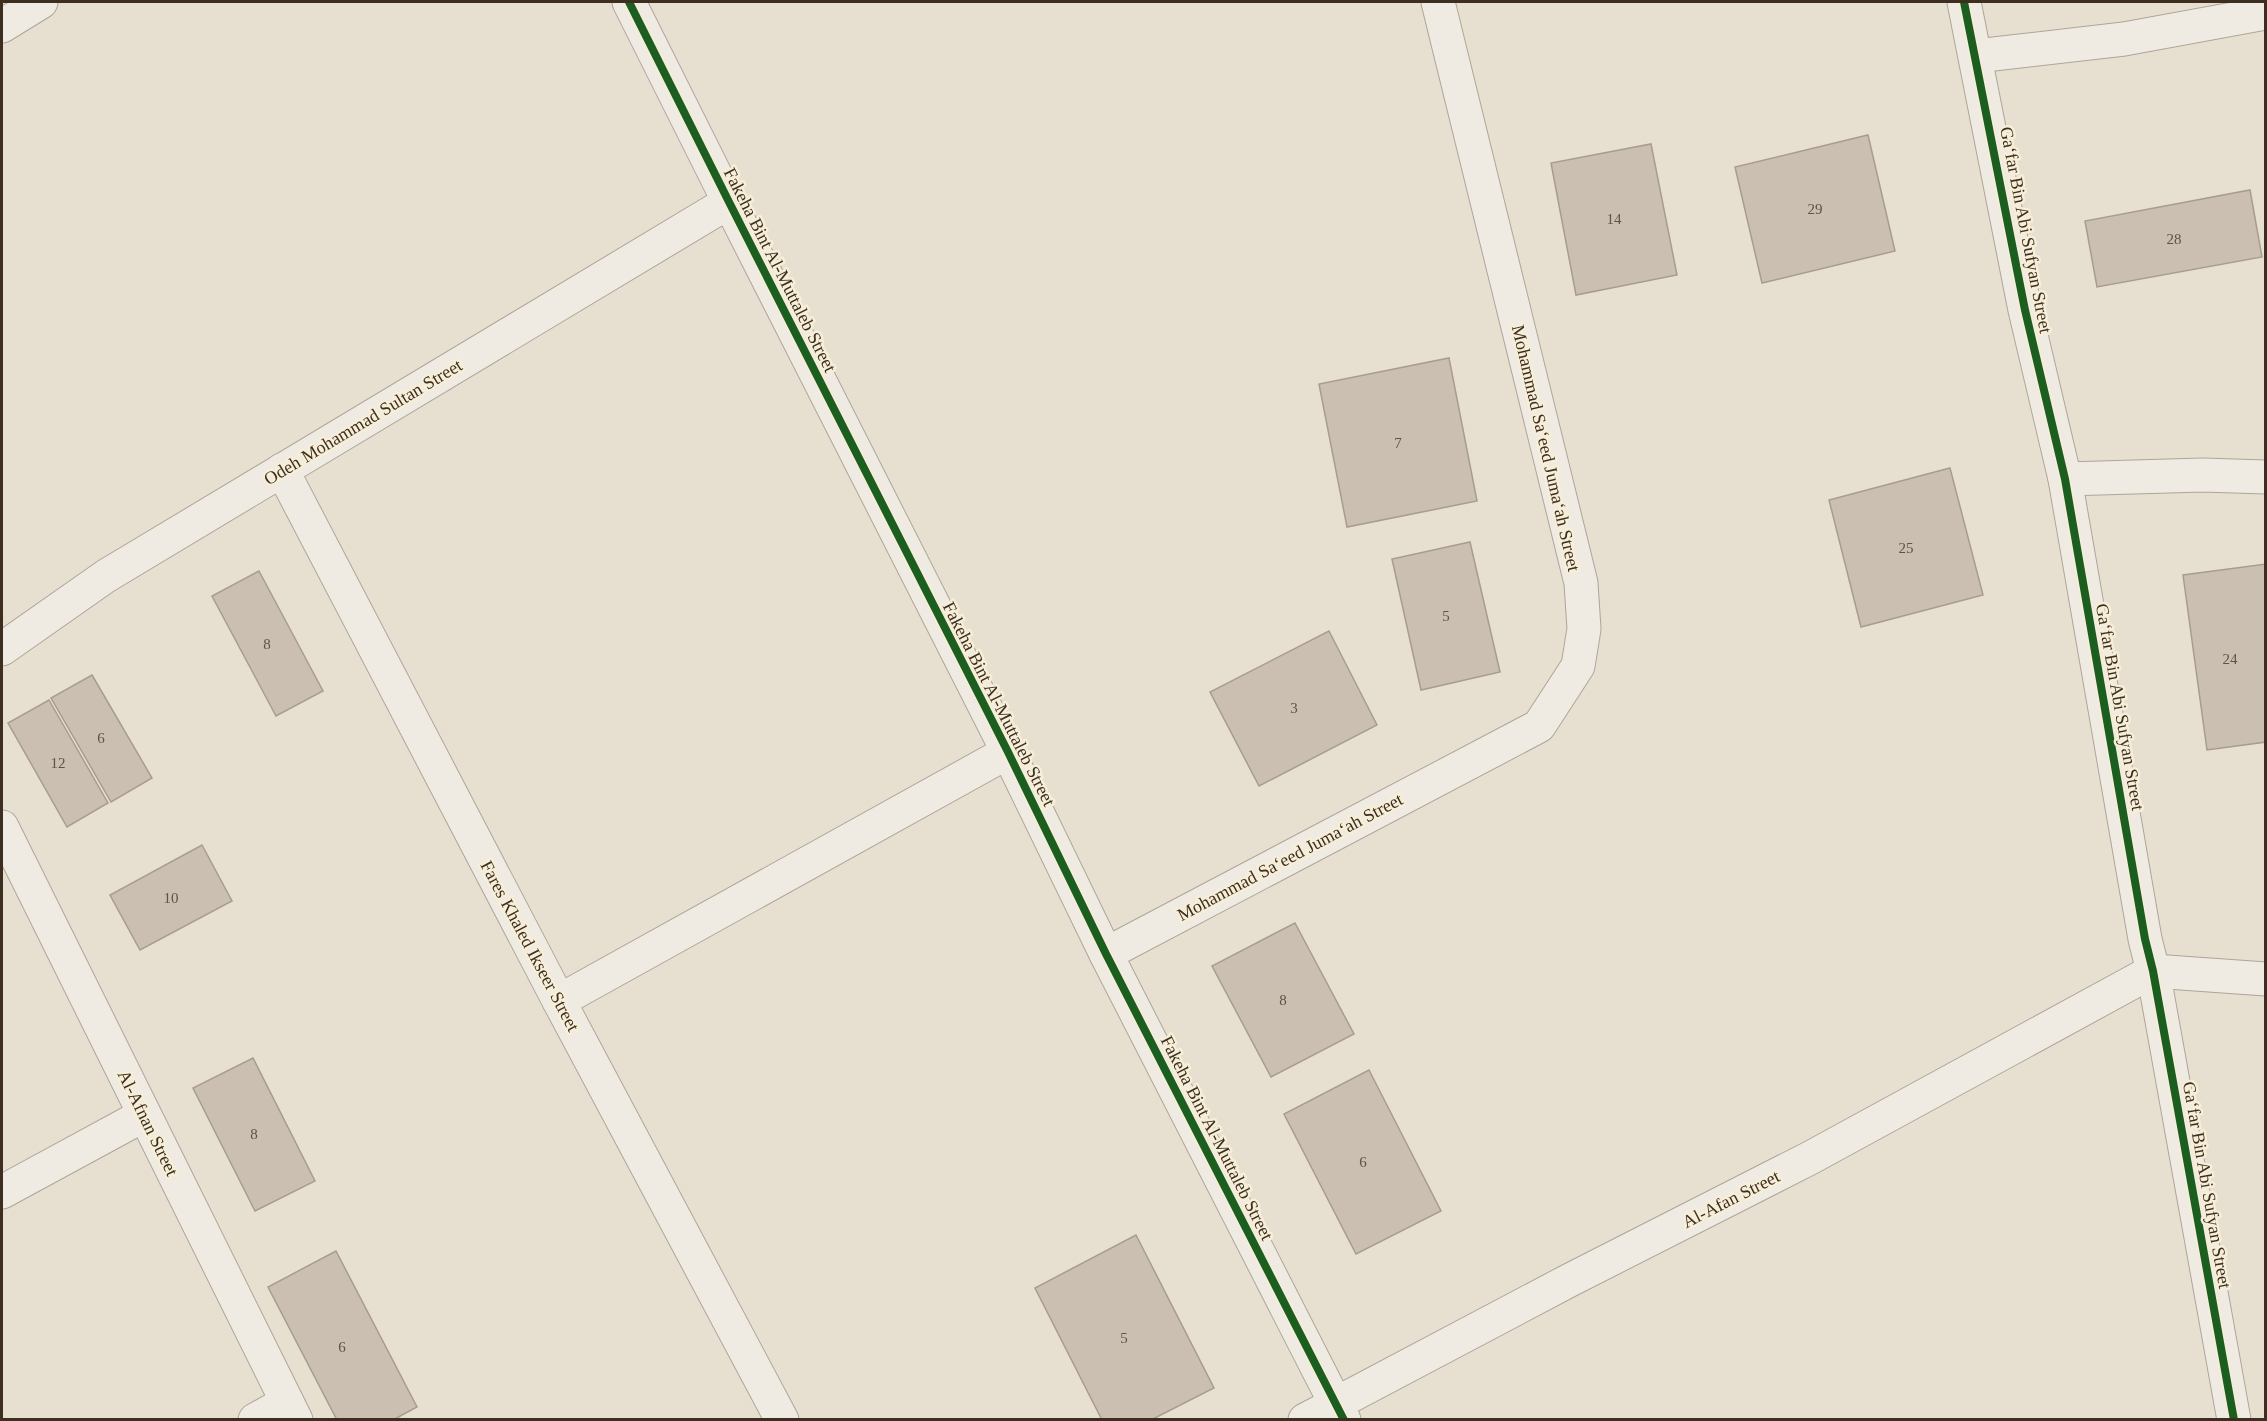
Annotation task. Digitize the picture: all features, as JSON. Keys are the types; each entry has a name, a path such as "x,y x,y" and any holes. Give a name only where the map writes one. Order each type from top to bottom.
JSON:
{"street":[{"path":"2,26 41,2"},
{"name":"Fakeha Bint Al-Muttaleb Street","path":"629,2 1008,752 1106,954 1340,1411"},
{"name":"Mohammad Sa‘eed Juma‘ah Street","path":"1106,954 1539,726 1578,666 1584,629 1581,583 1438,2"},
{"name":"Ga‘far Bin Abi Sufyan Street","path":"1964,2 2025,310 2065,479 2145,939 2153,971 2234,1419"},
{"path":"1976,56 2124,39 2265,13"},
{"name":"Odeh Mohammad Sultan Street","path":"2,650 106,576 729,202"},
{"name":"Fares Khaled Ikseer Street","path":"282,470 559,1001 782,1419"},
{"path":"2065,479 2203,475 2265,477"},
{"path":"559,1001 1008,752"},
{"name":"Al-Afnan Street","path":"2,827 291,1411"},
{"path":"2153,971 2265,979"},
{"name":"Al-Afan Street","path":"1305,1419 1340,1411 1569,1280 1810,1158 2153,971"},
{"path":"2,1192 144,1115"},
{"path":"255,1419 291,1411"}],"building":[{"path":"1868,135 1895,251 1762,283 1735,167"},
{"path":"1651,144 1677,275 1576,295 1551,163"},
{"path":"2250,190 2262,257 2097,287 2085,221"},
{"path":"1449,358 1477,501 1347,527 1319,384"},
{"path":"1950,468 1983,595 1861,627 1829,500"},
{"path":"1470,542 1500,672 1421,690 1392,559"},
{"path":"2266,564 2266,742 2207,750 2183,575"},
{"path":"259,571 323,691 276,716 212,596"},
{"path":"1329,631 1377,725 1259,786 1210,692"},
{"path":"92,675 152,778 111,802 51,698"},
{"path":"49,700 108,803 67,827 8,723"},
{"path":"202,845 232,901 140,950 110,895"},
{"path":"1295,923 1354,1034 1271,1077 1212,966"},
{"path":"253,1058 315,1181 255,1211 193,1088"},
{"path":"1369,1070 1441,1211 1356,1254 1284,1114"},
{"path":"1136,1235 1214,1388 1151,1420 1102,1420 1035,1288"},
{"path":"336,1251 417,1407 393,1420 337,1420 268,1287"}],"cycle path":[{"path":"629,2 1008,752 1106,954 1344,1420"},
{"path":"1964,2 2025,310 2065,479 2145,939 2153,971 2234,1420"}]}
